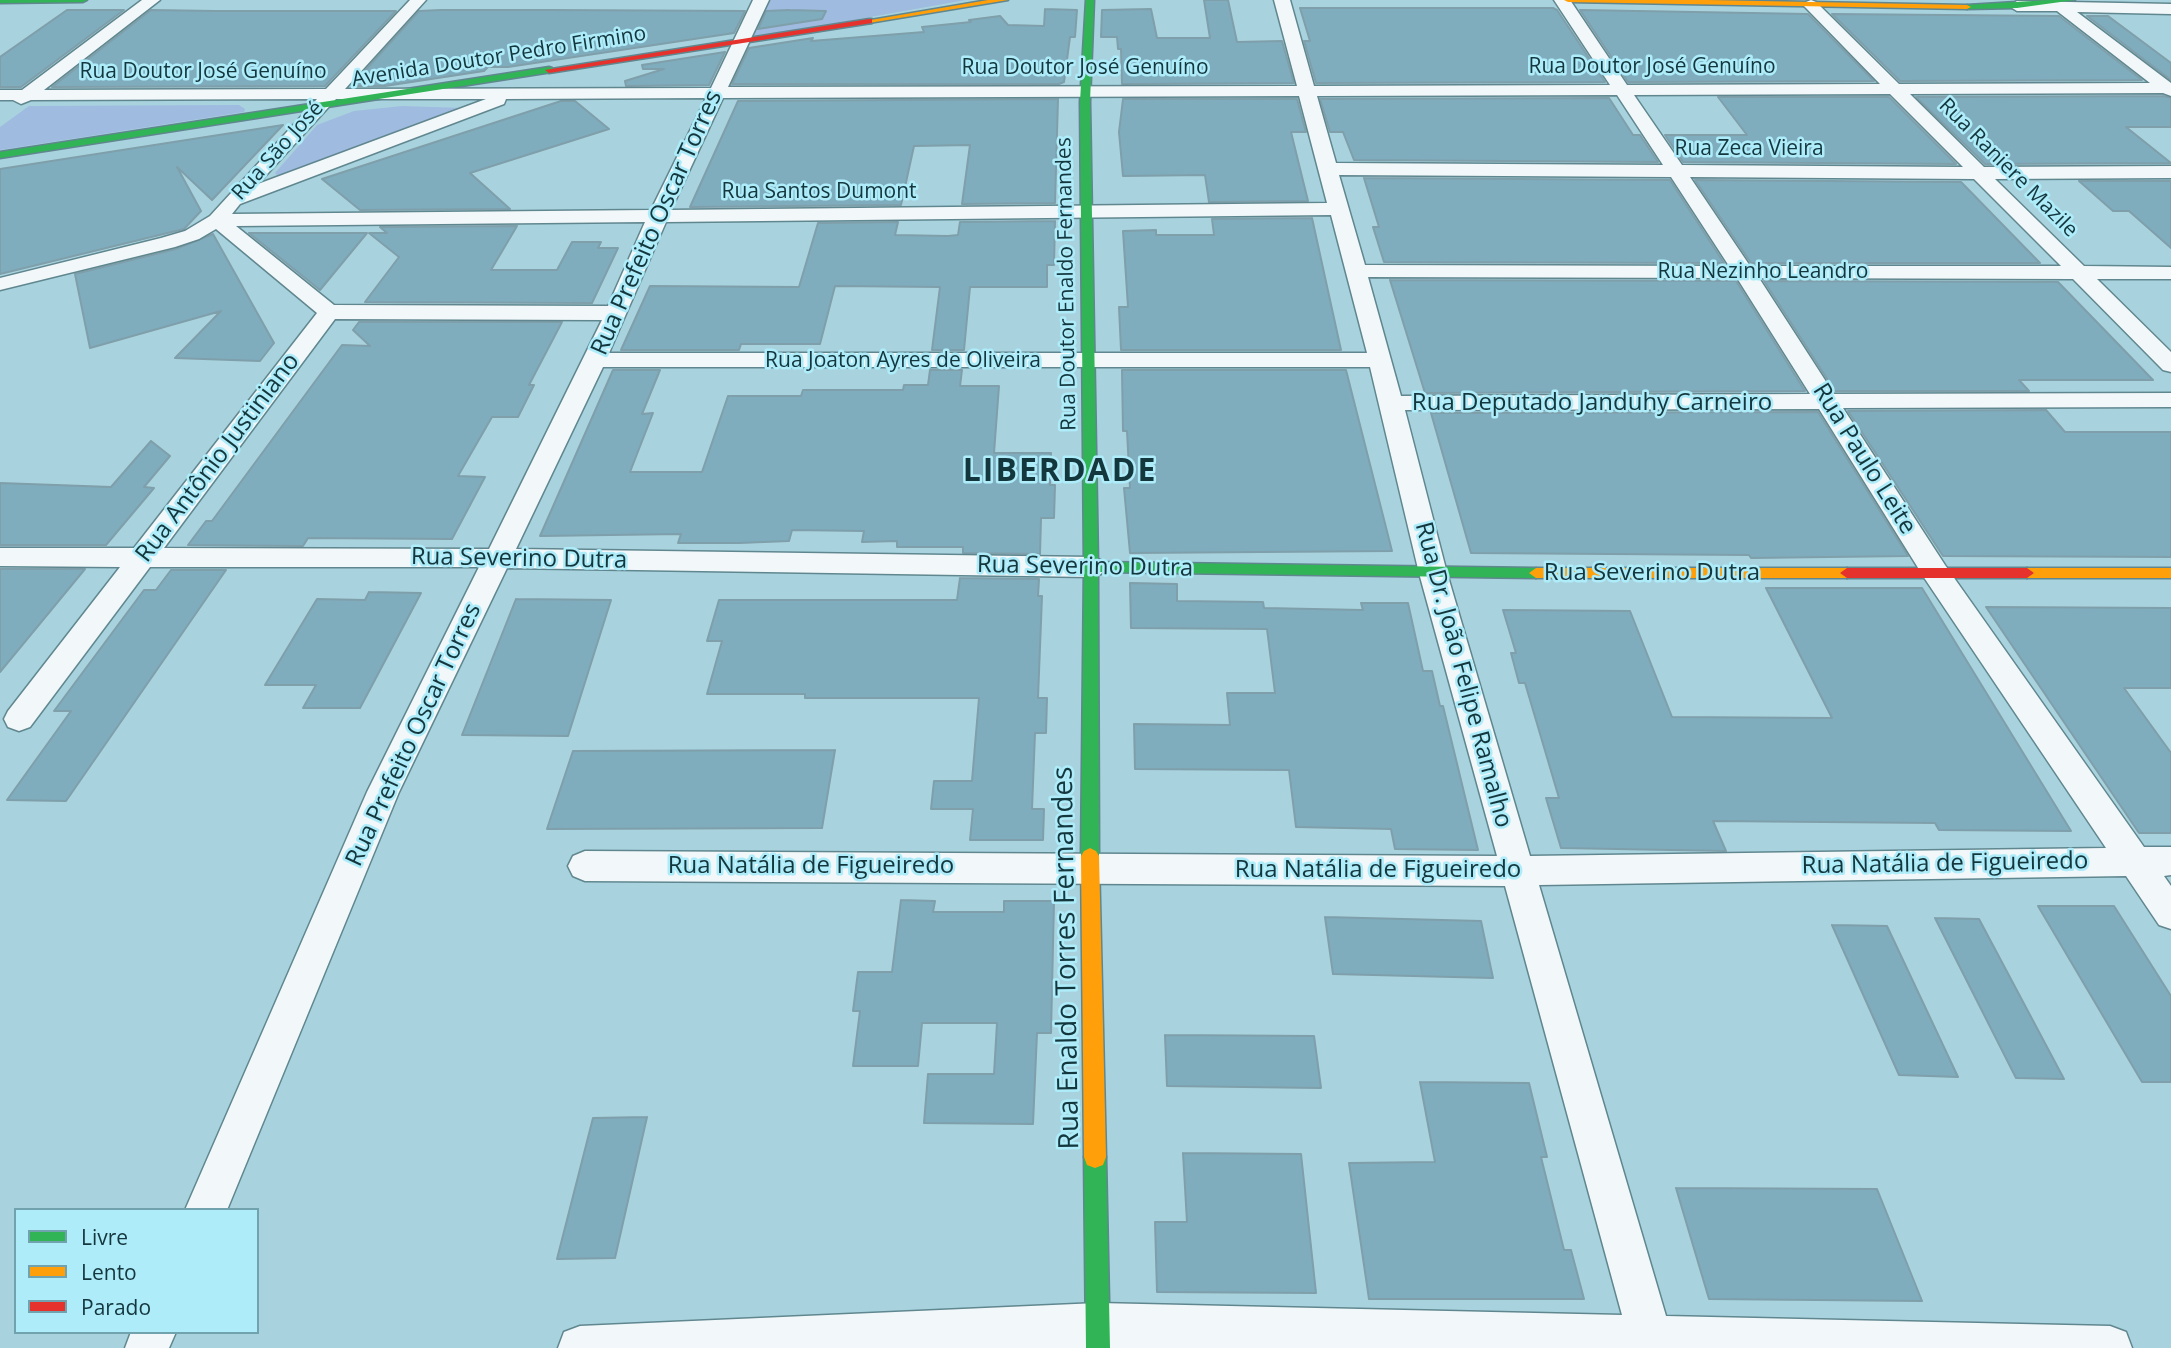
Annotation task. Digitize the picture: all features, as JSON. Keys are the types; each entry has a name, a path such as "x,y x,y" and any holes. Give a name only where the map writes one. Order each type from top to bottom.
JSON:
{"main road":[{"path":"0,1 83,0"},
{"name":"Avenida Doutor Pedro Firmino","path":"388,95 1004,0"},
{"name":"Rua Doutor Enaldo Fernandes","path":"1090,0 1086,91 1091,567"},
{"path":"1569,0 1811,5 2067,4"},
{"path":"0,155 235,121 324,101"},
{"name":"Rua Severino Dutra","path":"1091,567 1433,573 2171,573"},
{"name":"Rua Enaldo Torres Fernandes","path":"1091,567 1090,867 1098,1337"}],"street":[{"path":"28,95 152,0"},
{"name":"Rua São José","path":"0,284 192,235 217,220 418,0"},
{"name":"Rua Prefeito Oscar Torres","path":"207,1208 383,792 595,360 658,216 761,0"},
{"name":"Rua Dr. João Felipe Ramalho","path":"1282,0 1380,360 1433,573 1651,1342"},
{"name":"Rua Paulo Leite","path":"1562,0 1679,172 1935,572 2171,914"},
{"path":"2067,4 2171,9"},
{"path":"2067,4 2170,89"},
{"name":"Rua Raniere Mazile","path":"1811,5 1898,89 2171,365"},
{"name":"Rua Doutor José Genuíno","path":"3,103 28,95 257,95 324,101 388,95 518,93 2170,89"},
{"path":"232,201 518,93"},
{"path":"235,121 260,106 261,101 257,95"},
{"name":"Rua Zeca Vieira","path":"1326,169 2171,172"},
{"name":"Rua Santos Dumont","path":"217,220 1338,209"},
{"path":"217,220 329,312 615,313"},
{"name":"Rua Nezinho Leandro","path":"1354,271 2171,273"},
{"name":"Rua Antônio Justiniano","path":"19,719 329,312"},
{"name":"Rua Joaton Ayres de Oliveira","path":"595,360 1380,360"},
{"name":"Rua Deputado Janduhy Carneiro","path":"1391,403 2171,400"},
{"name":"Rua Severino Dutra","path":"0,557 498,558 1091,567"},
{"name":"Rua Natália de Figueiredo","path":"585,866 1516,871 2171,861"},
{"path":"580,1348 1098,1337 2110,1348"}],"shaded area":[{"path":"761,0 966,0 742,40"},
{"path":"239,105 245,109 244,112 0,150 0,127 29,106"},
{"path":"402,106 463,108 286,175 278,176 275,173 317,125 354,111"}],"building":[{"path":"1204,0 1228,0 1237,42 1282,41 1294,83 1122,84 1121,49 1118,49 1117,37 1101,37 1102,10 1151,9 1157,38 1210,38"},
{"path":"1300,8 1553,8 1557,10 1605,82 1316,83 1304,41 1310,41"},
{"path":"1045,9 1077,10 1075,37 1070,37 1064,82 1059,84 732,84 749,48 813,38 811,41 924,32 922,27 1000,16 1008,25 1044,26"},
{"path":"67,10 124,10 21,87 0,87 0,57"},
{"path":"151,10 396,11 325,86 52,87"},
{"path":"1580,10 1808,14 1874,81 1628,82"},
{"path":"419,11 745,11 734,33 508,67 488,67 484,71 385,86 351,86"},
{"path":"766,11 826,11 822,19 758,29"},
{"path":"1832,14 2059,16 2142,80 1900,81"},
{"path":"2087,16 2108,16 2171,63 2171,80"},
{"path":"725,52 709,85 626,86 625,81 664,69 643,69 642,65"},
{"path":"1718,97 1889,97 1956,164 1683,162 1665,135 1747,135"},
{"path":"1916,97 2171,98 2171,127 2126,127 2171,163 1985,164"},
{"path":"1609,98 1633,135 1640,135 1658,162 1354,160 1343,132 1330,132 1320,99"},
{"path":"1058,99 1055,203 962,204 970,145 914,146 901,205 690,207 738,101"},
{"path":"1123,99 1297,99 1306,132 1291,132 1308,201 1209,202 1205,175 1123,176 1119,132"},
{"path":"561,101 575,101 609,129 470,173 510,209 360,210 322,179"},
{"path":"283,125 212,200 177,167 201,211 184,229 0,274 0,169"},
{"path":"1364,178 1670,180 1724,263 1384,262 1373,227 1379,227"},
{"path":"1695,180 1961,182 2040,263 1751,263"},
{"path":"2079,181 2171,181 2171,248 2129,211 2113,211"},
{"path":"1312,218 1341,350 1121,350 1119,307 1128,307 1123,231 1156,230 1156,235 1214,235 1212,219"},
{"path":"1055,221 1054,265 1047,265 1047,287 970,287 964,350 932,350 940,287 835,286 820,344 741,344 739,350 621,350 650,286 799,287 818,223 898,222 895,235 948,236 958,235 960,222"},
{"path":"517,226 491,270 557,270 572,242 601,242 598,248 618,248 592,303 365,302 399,257 369,233 387,233 380,227"},
{"path":"249,233 367,233 320,290"},
{"path":"213,234 274,343 260,361 175,358 221,311 90,348 75,274 176,249"},
{"path":"1390,280 1736,281 1805,391 1425,393"},
{"path":"1764,281 2058,282 2153,380 2019,380 2029,391 1835,391"},
{"path":"359,322 562,322 529,385 534,385 518,417 492,417 458,476 485,477 452,539 308,538 303,546 188,545 206,521 212,521 342,345 370,346 353,330"},
{"path":"613,370 660,370 642,414 653,413 630,472 702,472 728,396 801,396 803,390 903,390 904,385 928,385 930,370 962,370 960,386 999,386 994,453 1051,453 1050,485 1055,485 1054,518 1041,518 1040,554 963,553 963,547 897,547 897,541 862,542 864,531 792,530 789,541 739,543 678,543 681,534 540,536"},
{"path":"1122,370 1346,370 1392,551 1130,553 1124,488 1130,488 1127,431 1123,431"},
{"path":"2046,410 2065,432 2171,432 2171,557 1943,556 1848,411"},
{"path":"1818,412 1908,556 1751,558 1749,555 1471,553 1431,413"},
{"path":"151,441 170,456 144,487 154,488 106,545 0,545 0,483 111,487"},
{"path":"0,569 85,569 0,672"},
{"path":"171,570 226,570 66,801 7,800 71,711 54,711 144,590 156,590"},
{"path":"960,578 1039,579 1038,596 1042,596 1038,698 1047,698 1046,733 1035,733 1032,809 1044,809 1043,840 970,840 973,809 931,809 934,781 972,781 979,698 805,698 805,694 707,694 722,641 707,641 719,600 957,600"},
{"path":"1130,583 1177,584 1177,601 1263,602 1264,608 1363,610 1361,603 1408,603 1423,671 1432,671 1440,706 1443,706 1478,850 1395,849 1391,829 1296,827 1289,770 1135,769 1134,724 1230,725 1227,693 1275,693 1267,629 1131,628"},
{"path":"1766,588 1922,588 2071,831 1939,830 1935,823 1713,821 1726,851 1561,848 1546,798 1559,798 1525,683 1519,683 1511,653 1516,653 1503,610 1630,611 1672,717 1832,718"},
{"path":"369,592 421,593 360,708 303,708 316,685 265,685 317,599 365,600"},
{"path":"516,599 611,600 568,736 462,735"},
{"path":"1986,607 2171,608 2171,688 2124,688 2171,753 2171,833 2139,833"},
{"path":"835,750 822,828 547,829 573,751"},
{"path":"901,900 935,901 933,912 1004,912 1004,901 1054,901 1051,1033 1037,1033 1033,1124 924,1123 928,1074 994,1074 997,1023 922,1023 918,1066 853,1066 860,1011 853,1011 858,972 892,972"},
{"path":"2038,906 2114,906 2171,996 2171,1082 2142,1082"},
{"path":"1325,917 1481,921 1493,978 1333,974"},
{"path":"1935,918 1979,919 2064,1079 2016,1078"},
{"path":"1832,925 1887,926 1958,1077 1899,1075"},
{"path":"1165,1035 1314,1036 1321,1088 1167,1086"},
{"path":"1420,1082 1529,1083 1547,1157 1541,1157 1564,1250 1571,1250 1584,1299 1369,1299 1349,1163 1435,1162"},
{"path":"647,1117 615,1258 557,1259 593,1118"},
{"path":"1183,1153 1301,1154 1316,1293 1157,1292 1155,1222 1187,1222"},
{"path":"1676,1188 1877,1189 1922,1301 1709,1299"}],"traffic: fast":[{"path":"0,1 83,0"},
{"path":"1090,0 1085,102 1091,567 1090,856"},
{"path":"1967,7 2017,6 2071,0"},
{"path":"0,155 549,70"},
{"path":"1091,567 1536,573"},
{"path":"1095,1157 1098,1348"}],"traffic: slow":[{"path":"869,21 1004,0"},
{"path":"1568,0 1967,7"},
{"path":"1536,573 1847,573"},
{"path":"2027,573 2171,573"},
{"path":"1090,856 1095,1157"}],"traffic: jam":[{"path":"549,70 869,21"},
{"path":"1847,573 2027,573"}],"district":[{"name":"LIBERDADE","path":"1060,472"}]}
